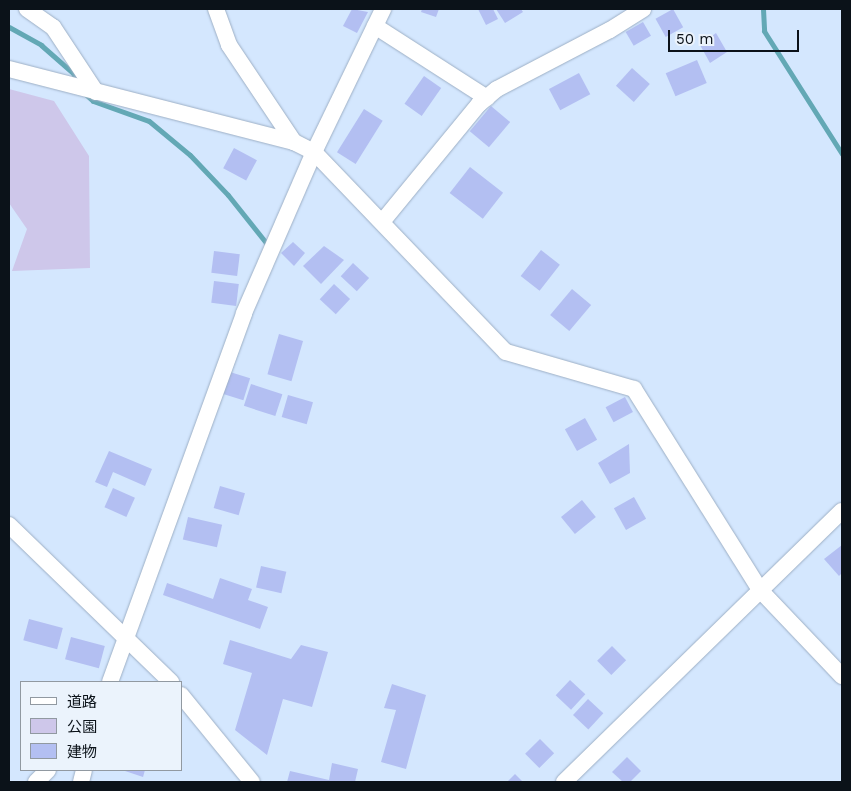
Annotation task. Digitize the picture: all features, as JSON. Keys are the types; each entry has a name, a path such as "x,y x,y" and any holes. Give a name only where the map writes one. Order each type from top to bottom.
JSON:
{"street":[{"path":"27,9 53,27 93,91"},
{"path":"216,9 229,45 294,142"},
{"path":"110,681 244,313 314,152 383,9"},
{"path":"382,222 487,98 643,9"},
{"path":"375,26 487,98"},
{"path":"9,69 294,142 314,152 506,352 634,389 760,590 842,676"},
{"path":"564,782 842,511"},
{"path":"9,525 126,636 170,681"},
{"path":"182,696 252,782"},
{"path":"36,782 47,771"}],"green space":[{"path":"9,89 54,101 89,156 90,268 12,271 27,229 9,203"}],"building":[{"path":"352,9 368,12 357,33 343,26"},
{"path":"422,9 439,9 436,17 421,12"},
{"path":"478,9 493,9 498,19 486,25"},
{"path":"496,9 521,9 523,12 505,23"},
{"path":"673,9 683,27 666,37 656,19"},
{"path":"643,22 651,36 634,46 626,32"},
{"path":"716,33 727,52 710,63 700,45"},
{"path":"697,60 707,83 675,96 666,73"},
{"path":"632,68 650,84 634,102 616,86"},
{"path":"579,73 590,94 560,110 549,89"},
{"path":"424,76 441,88 422,116 404,104"},
{"path":"491,106 510,122 489,147 470,131"},
{"path":"364,109 383,121 356,164 337,152"},
{"path":"234,148 257,160 246,181 223,168"},
{"path":"470,167 503,193 483,219 450,193"},
{"path":"293,242 305,253 294,266 281,253"},
{"path":"324,246 344,260 321,284 303,266"},
{"path":"541,250 560,265 540,291 521,276"},
{"path":"214,251 240,254 237,276 211,273"},
{"path":"353,263 369,278 357,291 341,276"},
{"path":"214,281 239,284 236,306 211,303"},
{"path":"334,284 350,299 336,314 320,299"},
{"path":"572,289 591,305 569,331 550,315"},
{"path":"279,334 303,341 291,381 267,374"},
{"path":"230,372 250,378 243,400 223,394"},
{"path":"251,384 282,394 275,416 244,406"},
{"path":"288,395 313,402 307,424 282,417"},
{"path":"625,397 633,412 614,422 606,407"},
{"path":"585,418 597,440 577,451 565,429"},
{"path":"629,444 630,473 610,484 598,463"},
{"path":"109,451 152,469 145,486 113,472 107,487 95,482"},
{"path":"220,486 245,493 239,515 214,508"},
{"path":"113,488 135,498 126,517 104,507"},
{"path":"634,497 646,519 626,530 614,508"},
{"path":"582,500 596,517 575,534 561,517"},
{"path":"188,517 222,525 217,547 183,539"},
{"path":"842,545 842,573 839,576 824,559"},
{"path":"261,566 286,572 281,593 256,587"},
{"path":"220,578 252,589 248,600 268,607 260,629 163,595 167,583 213,599"},
{"path":"29,619 63,628 57,649 23,640"},
{"path":"71,637 105,646 99,668 65,659"},
{"path":"230,640 291,659 301,645 328,652 312,707 283,699 267,755 235,730 252,673 223,664"},
{"path":"612,646 626,660 611,675 597,661"},
{"path":"570,680 585,694 571,710 556,695"},
{"path":"392,684 426,695 406,769 381,762 396,710 384,708"},
{"path":"588,699 603,713 588,729 573,715"},
{"path":"540,739 554,753 539,768 525,754"},
{"path":"627,757 641,771 630,782 623,782 612,772"},
{"path":"332,763 358,769 355,782 287,782 290,771 329,780"},
{"path":"125,771 145,771 143,777"},
{"path":"515,774 523,782 507,782"}],"waterway":[{"path":"763,9 764,31 842,154"},
{"path":"9,27 41,45 73,73 78,82"},
{"path":"83,92 93,101 149,121 190,155 228,195 267,244"}]}
